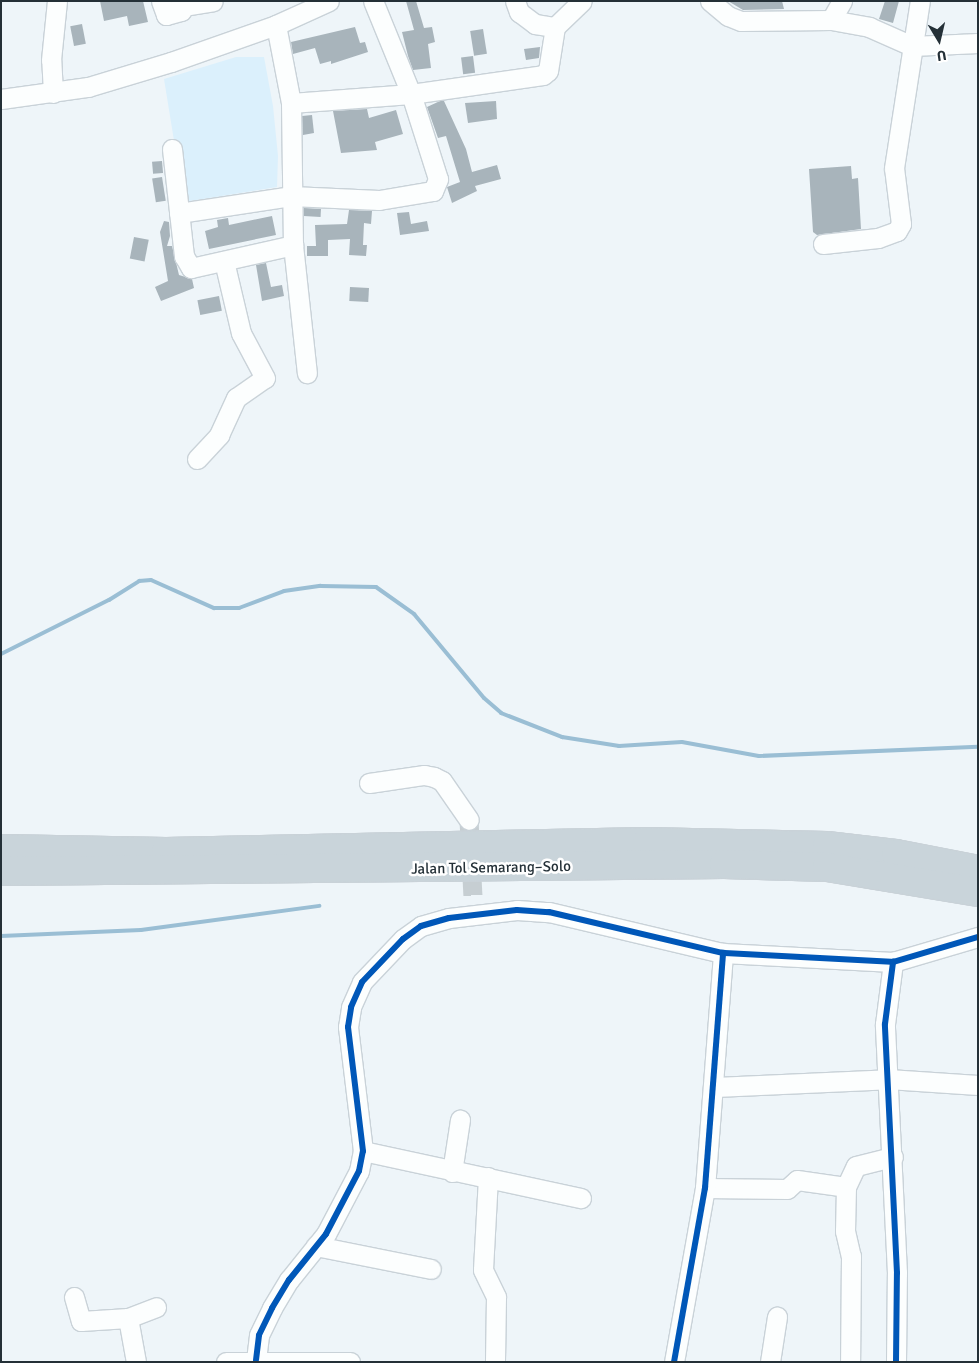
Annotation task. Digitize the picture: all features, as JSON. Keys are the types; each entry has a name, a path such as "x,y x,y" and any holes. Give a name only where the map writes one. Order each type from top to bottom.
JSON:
{"highway":[{"name":"Jalan Tol Semarang–Solo","path":"1,849 166,852 434,845 747,844 827,846 896,854 978,870"},
{"name":"Jalan Tol Semarang–Solo","path":"1,872 724,864 827,867 978,892"}],"street":[{"path":"53,93 51,60 57,1"},
{"path":"161,1 166,15 181,11 182,4 213,1"},
{"path":"1,99 88,87 171,62 276,25 328,1"},
{"path":"179,213 291,196 379,200 433,191 438,179 411,94 373,1"},
{"path":"515,1 519,12 534,24 555,27"},
{"path":"291,103 411,94 547,73 555,27 582,1"},
{"path":"710,1 728,16 741,21 831,20 869,27 912,46 978,43"},
{"path":"831,20 842,1"},
{"path":"823,244 878,238 897,231 901,224 894,168 920,1"},
{"path":"276,25 291,103 293,245 307,373"},
{"path":"172,149 186,264 191,268 293,245"},
{"path":"197,459 219,435 236,398 265,378 241,333 224,261"},
{"path":"369,782 424,775 434,777 442,782 469,820"},
{"path":"256,1360 260,1335 272,1308 289,1280 316,1246 352,1189 363,1151 348,1027 351,1007 362,982 403,939 421,926 474,906 549,912 723,953 893,962 978,937"},
{"path":"674,1362 705,1188 715,1087 723,953"},
{"path":"893,962 884,1024 893,1157 896,1362"},
{"path":"715,1087 888,1079 978,1085"},
{"path":"452,1172 460,1120"},
{"path":"363,1151 452,1172 488,1177 581,1198"},
{"path":"850,1362 851,1256 845,1230 846,1187 856,1166 893,1157"},
{"path":"488,1177 482,1270 496,1297 495,1362"},
{"path":"705,1188 787,1189 798,1180 846,1187"},
{"path":"316,1246 431,1269"},
{"path":"74,1297 81,1321 128,1318 156,1307"},
{"path":"128,1318 136,1362"},
{"path":"770,1362 777,1318"},
{"path":"226,1362 256,1360 350,1362"}],"shaded area":[{"path":"236,57 264,57 273,106 278,156 277,187 184,202 164,79"}],"building":[{"path":"100,1 143,1 148,22 129,26 127,16 104,21"},
{"path":"406,1 416,1 424,28 432,27 435,42 428,44 431,68 413,70 402,32 414,30"},
{"path":"728,1 782,1 784,9 743,10"},
{"path":"885,1 899,1 893,23 879,19"},
{"path":"82,24 86,44 74,46 70,26"},
{"path":"355,27 360,43 365,42 368,52 331,64 331,61 320,64 315,48 293,54 291,42"},
{"path":"483,29 487,54 474,56 470,31"},
{"path":"540,47 539,58 526,60 524,49"},
{"path":"473,56 475,73 463,74 461,57"},
{"path":"444,101 466,149 472,172 497,165 501,179 475,186 477,191 452,203 447,187 460,182 446,136 438,138 427,107"},
{"path":"496,101 497,119 468,123 465,103"},
{"path":"367,109 369,118 396,110 403,134 375,142 377,150 341,153 333,111"},
{"path":"312,115 314,133 303,135 302,116"},
{"path":"162,161 163,173 153,174 152,162"},
{"path":"851,166 852,179 858,178 861,229 817,235 813,232 809,169"},
{"path":"162,177 166,201 156,202 152,179"},
{"path":"304,208 321,209 321,217 304,216"},
{"path":"349,210 372,211 371,224 364,223 363,245 367,245 366,256 349,255 350,239 328,240 328,256 307,256 307,246 316,246 315,225 347,224"},
{"path":"409,212 411,224 427,221 429,231 400,235 397,213"},
{"path":"272,216 276,235 209,249 205,231 218,227 217,220 228,218 229,225"},
{"path":"164,221 169,222 170,236 167,246 172,246 179,275 192,279 194,288 161,301 155,287 168,281 160,232"},
{"path":"134,237 149,240 145,261 130,259"},
{"path":"266,263 271,287 282,285 284,296 262,301 256,265"},
{"path":"350,287 369,288 368,302 349,301"},
{"path":"219,296 222,311 200,315 197,300"}],"waterway":[{"path":"1,654 109,600 139,581 151,580 214,608 239,608 284,591 321,586 376,587 414,614 484,698 501,713 562,737 619,746 682,742 759,756 978,747"},
{"path":"1,936 141,930 319,906"}],"tunnel":[{"path":"469,820 473,897"}],"cycle path":[{"path":"256,1360 259,1335 272,1308 289,1280 326,1234 359,1171 363,1151 348,1027 351,1007 362,982 403,939 421,926 449,918 517,910 549,912 723,953"},
{"path":"896,1362 897,1273 885,1024 893,962 978,937"},
{"path":"674,1362 705,1188 723,953 893,962"}]}
